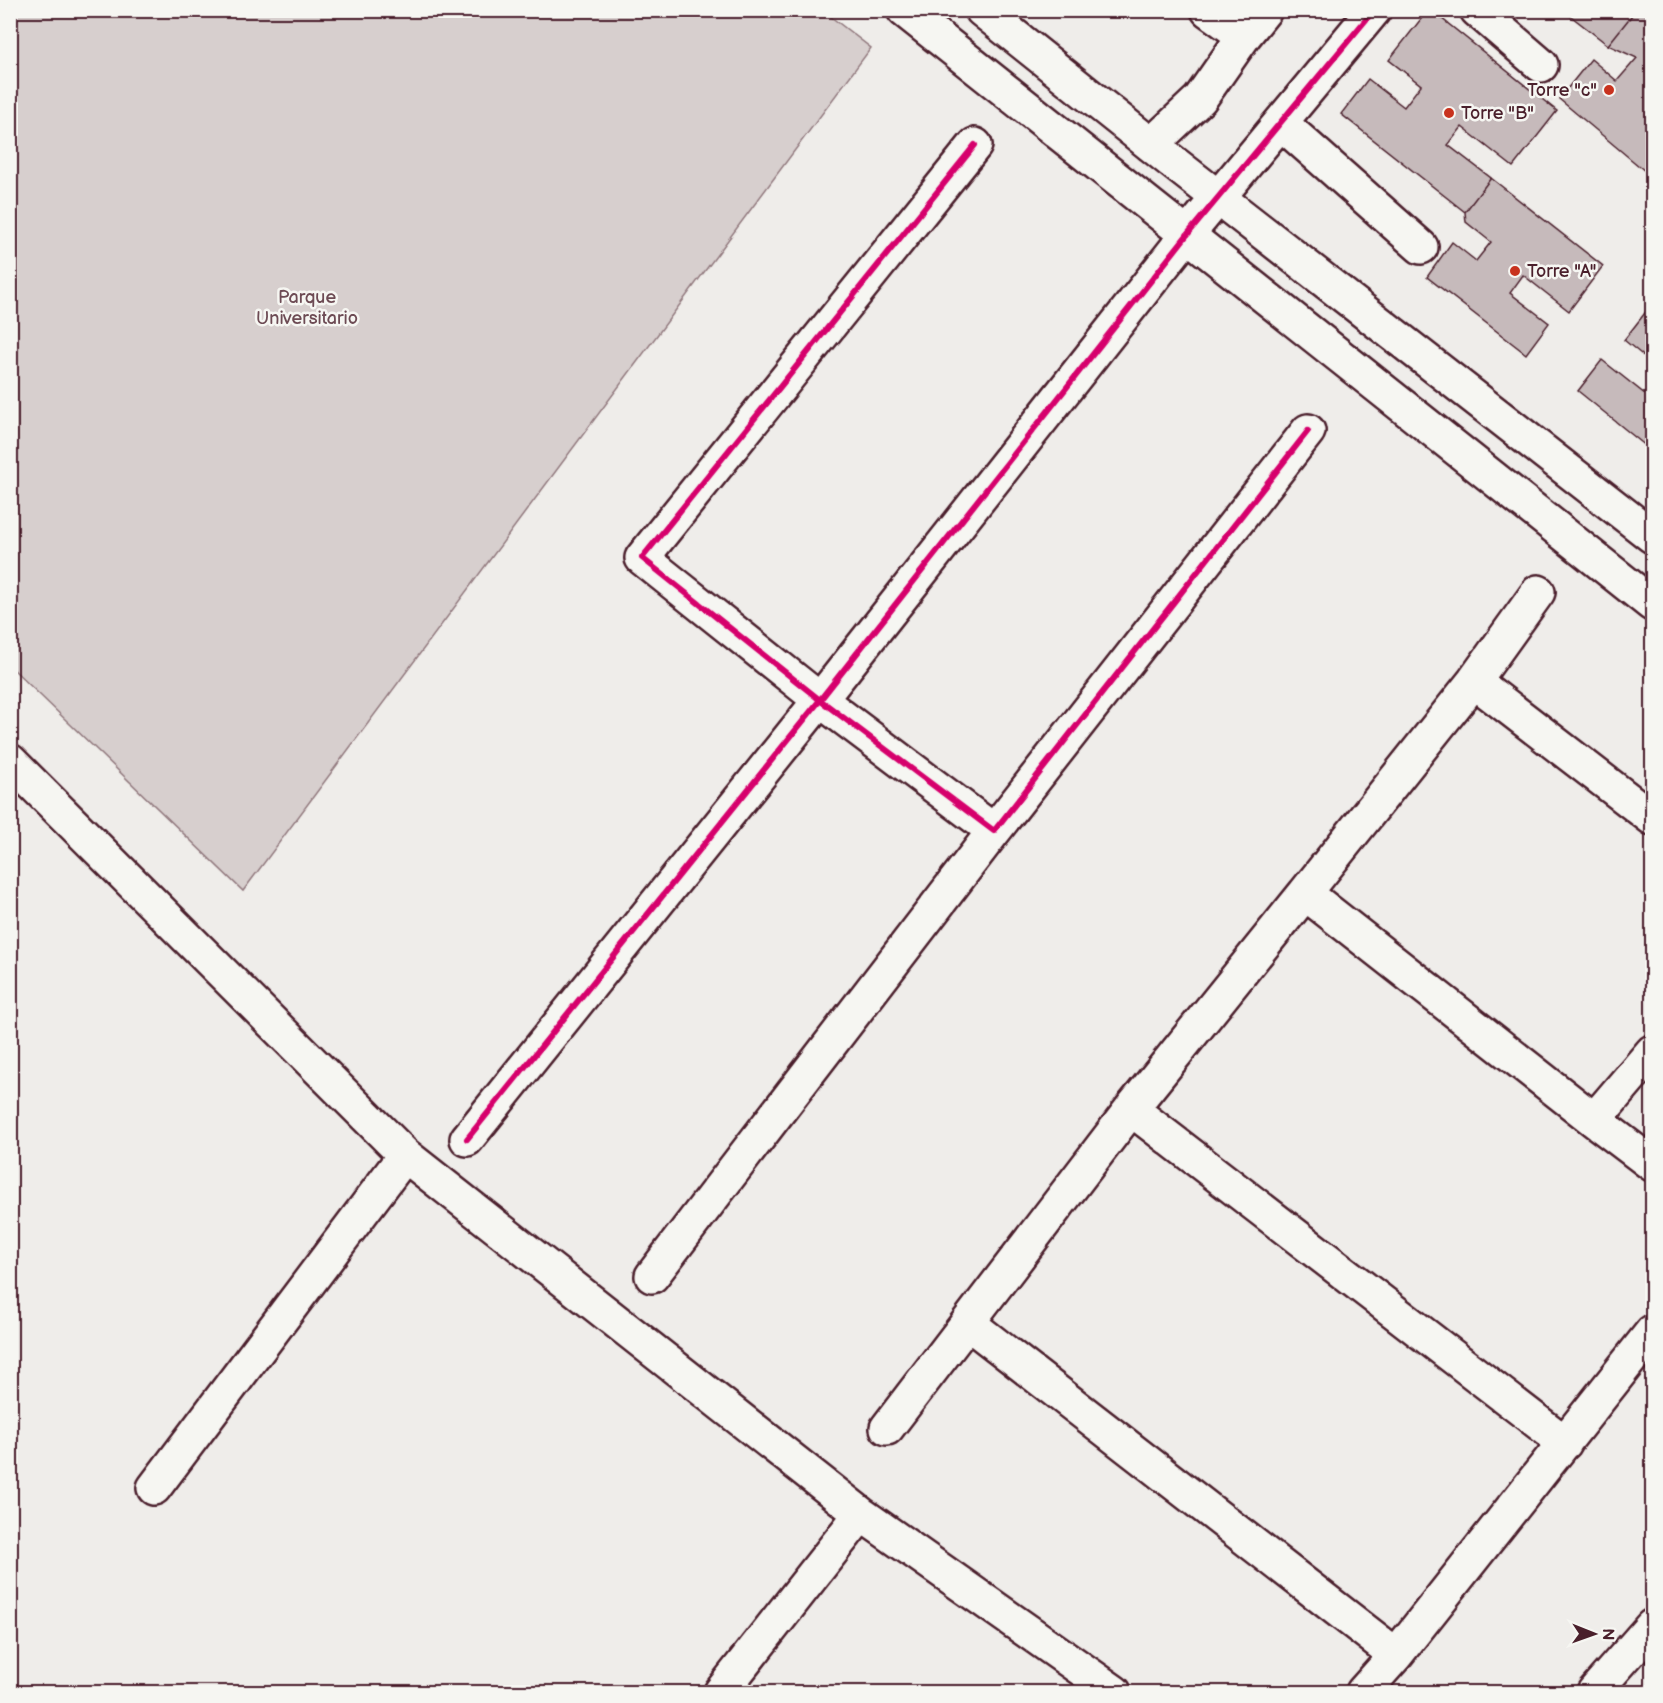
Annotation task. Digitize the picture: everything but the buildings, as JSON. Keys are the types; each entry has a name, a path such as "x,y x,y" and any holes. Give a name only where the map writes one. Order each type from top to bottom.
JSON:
{"street":[{"path":"904,10 1653,604"},
{"path":"982,10 1150,145 1653,536"},
{"path":"1208,10 1244,36"},
{"path":"1150,145 1200,99 1264,10"},
{"path":"467,1139 820,700 1187,235 1374,10"},
{"path":"1477,10 1541,65"},
{"path":"1281,123 1421,247"},
{"path":"975,145 642,558 820,700 994,831"},
{"path":"652,1276 994,831 1308,431"},
{"path":"887,1428 1131,1109 1474,681 1538,592"},
{"path":"1474,681 1653,818"},
{"path":"10,761 405,1155 861,1514 1114,1692"},
{"path":"1305,893 1653,1164"},
{"path":"1594,1120 1653,1052"},
{"path":"1131,1109 1565,1443"},
{"path":"154,1488 405,1155"},
{"path":"968,1323 1396,1655"},
{"path":"1363,1692 1396,1655 1653,1332"},
{"path":"721,1692 861,1514"},
{"path":"1594,1692 1653,1626"}],"green space":[{"name":"Parque Universitario","path":"822,10 871,48 243,891 11,667 11,11"}],"cycle path":[{"path":"467,1139 820,700 1187,235 1374,10"},
{"path":"975,145 642,558 820,700 994,831 1308,431"}],"place":[{"name":"Torre \"c\"","path":"1609,90"},
{"name":"Torre \"B\"","path":"1449,113"},
{"name":"Torre \"A\"","path":"1515,271"}]}
